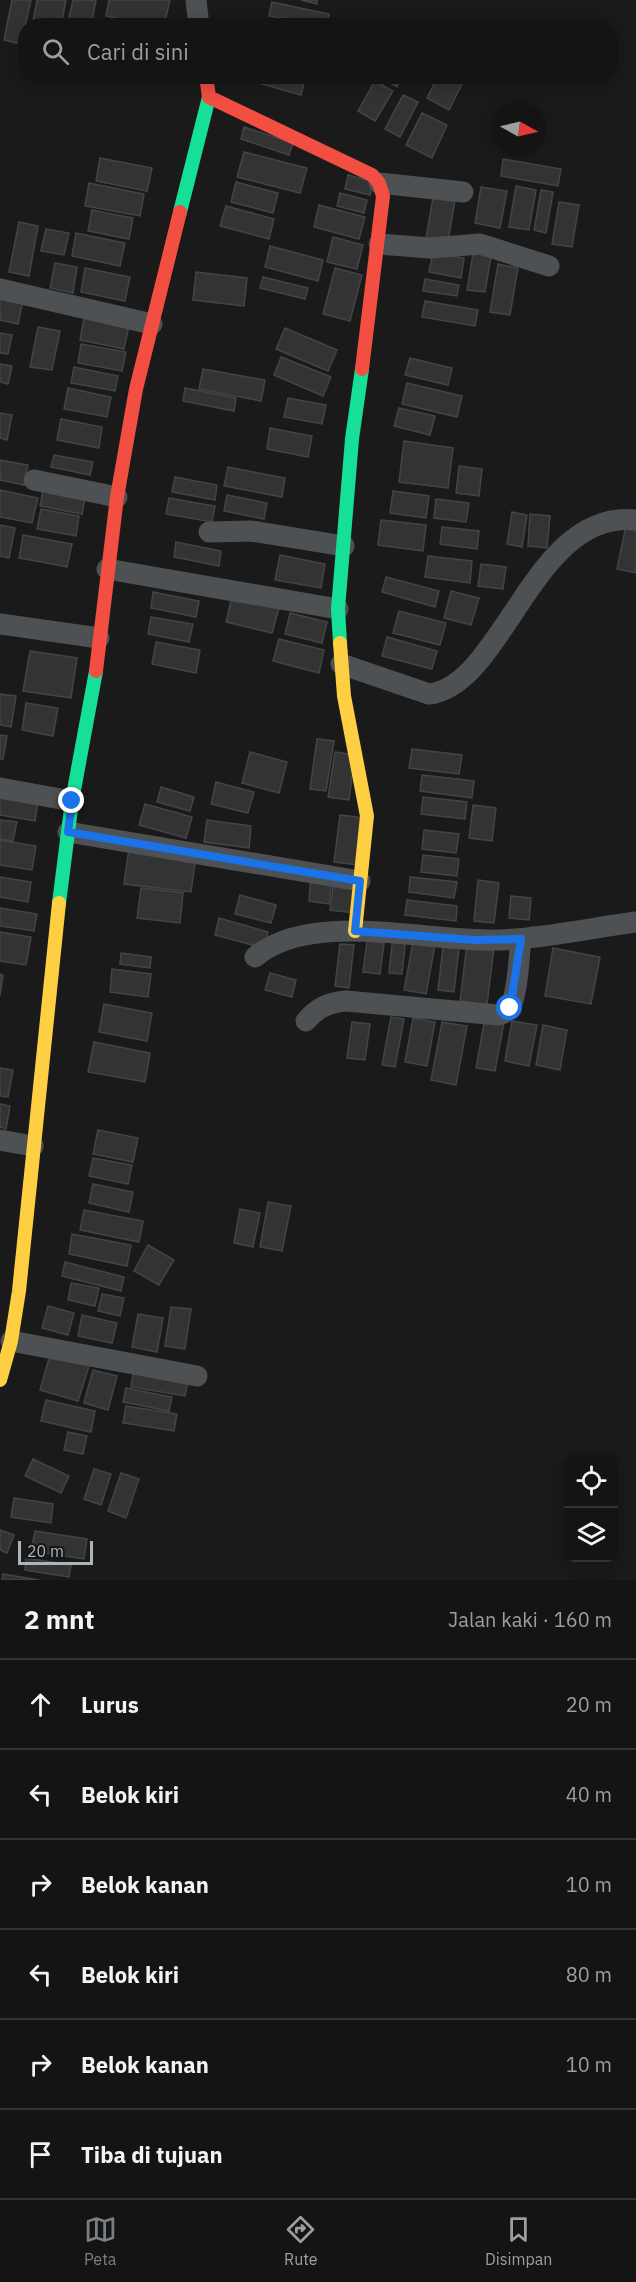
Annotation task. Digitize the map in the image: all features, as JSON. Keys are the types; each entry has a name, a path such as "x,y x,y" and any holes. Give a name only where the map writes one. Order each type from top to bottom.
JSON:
{"street":[{"path":"196,0 198,18"},
{"path":"0,1380 11,1341 19,1291 54,940 72,801 94,685 117,497 136,389 209,97 207,84"},
{"path":"209,97 372,175 379,183 383,196 379,244 352,439 338,609 344,696 362,780 367,816 355,931"},
{"path":"379,183 463,192"},
{"path":"379,244 430,248 480,244 549,266"},
{"path":"0,289 152,324"},
{"path":"34,480 117,497"},
{"path":"341,664 429,694 440,693 471,670 550,562 569,544 613,520 636,520"},
{"path":"209,532 257,531 344,546"},
{"path":"107,569 338,609"},
{"path":"0,624 99,638"},
{"path":"0,788 72,801"},
{"path":"68,832 360,881"},
{"path":"255,957 270,945 286,939 355,931 474,940 521,939 636,922"},
{"path":"306,1021 327,1003 346,1001 498,1015 505,1013 510,1008 514,992 521,939"},
{"path":"0,1140 33,1146"},
{"path":"11,1341 197,1376"}],"building":[{"path":"12,0 31,0 27,18 18,18 18,43 4,40"},
{"path":"37,0 66,0 63,18 34,18"},
{"path":"73,0 96,0 93,18 69,18"},
{"path":"109,0 170,0 166,18 106,16"},
{"path":"301,0 317,0 317,4"},
{"path":"272,2 329,14 328,18 269,16"},
{"path":"262,84 304,84 301,95"},
{"path":"373,84 380,84 393,91 375,121 358,111"},
{"path":"434,84 462,84 449,110 427,98"},
{"path":"403,95 418,102 400,137 385,129"},
{"path":"422,113 447,125 432,158 406,145"},
{"path":"244,127 293,143 289,155 241,139"},
{"path":"244,152 307,168 300,193 237,177"},
{"path":"100,158 152,168 147,191 96,181"},
{"path":"503,159 561,169 558,186 501,176"},
{"path":"348,175 374,182 370,195 345,189"},
{"path":"236,182 278,193 273,213 231,202"},
{"path":"89,183 144,194 140,216 85,206"},
{"path":"516,186 536,190 529,230 509,227"},
{"path":"481,187 507,191 500,228 475,223"},
{"path":"541,190 553,192 546,233 534,230"},
{"path":"434,192 456,195 448,241 426,238"},
{"path":"340,193 367,200 364,213 337,206"},
{"path":"559,202 579,205 572,247 552,244"},
{"path":"319,205 365,217 359,239 314,227"},
{"path":"226,206 274,219 269,239 220,226"},
{"path":"92,210 133,218 129,239 88,231"},
{"path":"19,222 38,226 29,276 9,272"},
{"path":"46,229 69,233 64,255 41,251"},
{"path":"76,233 125,243 120,266 72,256"},
{"path":"333,237 363,245 357,269 327,262"},
{"path":"270,246 323,260 318,281 265,267"},
{"path":"474,248 492,251 485,292 467,290"},
{"path":"433,252 464,258 461,278 429,272"},
{"path":"55,263 77,267 73,293 50,288"},
{"path":"498,264 518,268 510,315 490,312"},
{"path":"85,268 130,277 125,301 81,292"},
{"path":"335,268 362,275 350,321 323,314"},
{"path":"196,272 247,278 244,306 193,300"},
{"path":"263,277 308,288 305,299 260,288"},
{"path":"425,279 459,285 457,296 423,291"},
{"path":"0,296 23,301 18,324 0,320"},
{"path":"425,301 478,310 475,326 422,317"},
{"path":"85,312 130,321 124,349 80,340"},
{"path":"38,327 60,331 52,370 30,367"},
{"path":"285,328 337,350 328,371 276,349"},
{"path":"0,333 12,335 8,354 0,353"},
{"path":"81,344 126,352 122,371 78,363"},
{"path":"281,357 331,377 323,396 274,375"},
{"path":"410,358 452,368 448,385 405,375"},
{"path":"0,364 12,366 8,384 0,382"},
{"path":"74,367 118,376 115,391 71,383"},
{"path":"203,369 265,380 261,401 199,389"},
{"path":"407,383 462,396 457,417 402,404"},
{"path":"68,388 111,397 107,417 64,409"},
{"path":"185,388 236,398 234,411 183,401"},
{"path":"288,398 326,405 322,424 284,417"},
{"path":"399,408 435,416 430,435 394,426"},
{"path":"0,413 12,415 7,440 0,438"},
{"path":"61,419 102,427 99,448 57,440"},
{"path":"270,428 312,436 308,457 267,449"},
{"path":"404,441 453,448 448,488 399,482"},
{"path":"54,455 93,462 90,475 51,467"},
{"path":"0,460 28,465 24,485 0,480"},
{"path":"459,466 482,469 479,496 456,493"},
{"path":"228,467 285,478 282,497 224,486"},
{"path":"175,477 217,485 215,500 172,492"},
{"path":"44,486 86,494 82,514 40,506"},
{"path":"0,490 38,498 32,523 0,517"},
{"path":"393,491 429,496 426,518 390,513"},
{"path":"227,495 267,503 264,519 224,511"},
{"path":"169,498 215,506 212,522 166,514"},
{"path":"436,499 469,503 466,522 434,518"},
{"path":"41,509 79,516 76,536 37,529"},
{"path":"512,512 527,515 522,547 507,544"},
{"path":"530,514 550,516 547,548 528,546"},
{"path":"381,520 426,525 423,551 378,545"},
{"path":"627,521 636,523 636,573 617,569"},
{"path":"0,525 15,528 9,558 0,556"},
{"path":"442,527 479,531 477,549 440,544"},
{"path":"23,535 72,544 67,567 19,558"},
{"path":"176,542 221,551 219,566 174,557"},
{"path":"280,555 325,564 321,588 275,580"},
{"path":"428,556 472,561 470,583 425,577"},
{"path":"481,564 506,567 503,589 478,586"},
{"path":"386,577 439,591 435,607 382,592"},
{"path":"451,591 479,598 471,625 444,618"},
{"path":"153,592 199,601 196,617 151,608"},
{"path":"232,597 279,608 272,633 226,622"},
{"path":"399,611 446,623 440,645 393,633"},
{"path":"290,613 327,622 322,643 285,634"},
{"path":"151,617 193,624 189,642 148,634"},
{"path":"387,637 437,651 432,669 382,656"},
{"path":"279,639 324,650 319,673 273,661"},
{"path":"156,642 200,650 196,673 152,664"},
{"path":"30,651 77,658 71,698 23,691"},
{"path":"0,694 16,696 11,727 0,725"},
{"path":"26,703 58,708 53,736 22,730"},
{"path":"0,735 7,736 3,759 0,759"},
{"path":"317,739 334,741 326,791 310,789"},
{"path":"412,749 462,755 459,774 409,768"},
{"path":"250,752 287,762 279,793 242,783"},
{"path":"335,752 355,755 349,800 328,797"},
{"path":"422,775 474,781 472,798 420,791"},
{"path":"216,782 254,792 248,813 211,804"},
{"path":"161,787 194,797 190,811 157,802"},
{"path":"0,796 38,802 35,821 0,815"},
{"path":"423,797 467,802 465,819 421,814"},
{"path":"145,804 192,817 186,838 139,825"},
{"path":"473,805 496,808 492,841 469,838"},
{"path":"340,815 365,818 359,865 334,862"},
{"path":"0,820 17,822 13,841 0,839"},
{"path":"207,820 251,826 249,848 204,842"},
{"path":"424,830 459,834 456,853 422,849"},
{"path":"0,840 36,846 32,870 0,865"},
{"path":"129,848 196,856 191,892 124,884"},
{"path":"423,855 459,859 457,876 421,872"},
{"path":"311,875 332,878 329,904 309,901"},
{"path":"0,877 31,882 28,902 0,897"},
{"path":"410,877 457,882 454,898 409,892"},
{"path":"334,880 359,883 355,913 330,910"},
{"path":"478,880 499,883 494,923 474,921"},
{"path":"141,888 183,893 180,923 137,918"},
{"path":"240,895 276,905 271,923 235,914"},
{"path":"511,896 531,898 529,920 509,918"},
{"path":"407,900 457,906 456,921 405,915"},
{"path":"0,908 37,914 34,931 0,926"},
{"path":"219,918 268,932 264,948 215,935"},
{"path":"0,932 31,937 26,965 0,961"},
{"path":"393,935 406,937 402,974 389,973"},
{"path":"367,941 384,943 380,974 363,972"},
{"path":"413,942 435,945 426,994 404,990"},
{"path":"340,944 354,945 349,988 335,986"},
{"path":"467,944 494,947 487,1005 460,1001"},
{"path":"443,947 459,948 454,992 438,990"},
{"path":"553,948 600,957 591,1004 545,996"},
{"path":"121,953 151,957 150,968 120,964"},
{"path":"112,969 151,974 148,997 110,992"},
{"path":"270,973 296,980 292,997 265,990"},
{"path":"0,974 3,975 0,996"},
{"path":"104,1004 152,1013 147,1041 99,1032"},
{"path":"391,1017 404,1019 395,1067 382,1065"},
{"path":"413,1018 435,1022 427,1066 405,1062"},
{"path":"485,1018 504,1022 495,1071 476,1068"},
{"path":"512,1021 537,1025 529,1066 505,1061"},
{"path":"352,1022 370,1024 365,1060 347,1058"},
{"path":"442,1022 467,1026 456,1085 431,1080"},
{"path":"543,1025 567,1030 560,1070 536,1065"},
{"path":"94,1042 150,1053 145,1082 88,1072"},
{"path":"0,1068 13,1070 8,1097 0,1096"},
{"path":"0,1104 10,1106 6,1129 0,1127"},
{"path":"98,1130 138,1138 133,1162 93,1154"},
{"path":"93,1158 132,1165 128,1184 89,1176"},
{"path":"93,1184 133,1192 129,1212 89,1203"},
{"path":"268,1202 291,1206 282,1251 260,1247"},
{"path":"240,1209 260,1213 253,1247 234,1243"},
{"path":"84,1210 143,1221 139,1242 80,1230"},
{"path":"72,1234 131,1245 127,1266 69,1254"},
{"path":"148,1245 174,1260 159,1285 134,1271"},
{"path":"65,1262 124,1277 121,1291 62,1276"},
{"path":"71,1283 99,1288 95,1306 68,1300"},
{"path":"102,1294 124,1298 120,1316 98,1311"},
{"path":"48,1306 74,1313 68,1335 42,1328"},
{"path":"171,1307 191,1309 185,1349 165,1346"},
{"path":"138,1314 163,1318 157,1352 132,1347"},
{"path":"82,1315 117,1323 112,1343 78,1336"},
{"path":"50,1355 89,1366 78,1401 40,1390"},
{"path":"134,1368 189,1376 185,1396 131,1387"},
{"path":"93,1370 117,1376 108,1410 84,1403"},
{"path":"126,1388 172,1397 169,1411 123,1402"},
{"path":"46,1400 95,1411 91,1432 41,1421"},
{"path":"126,1406 177,1414 174,1431 123,1423"},
{"path":"68,1432 87,1436 83,1454 64,1450"},
{"path":"33,1459 69,1476 61,1493 25,1476"},
{"path":"94,1469 111,1474 101,1505 84,1499"},
{"path":"121,1473 139,1479 126,1518 108,1511"},
{"path":"14,1498 53,1504 51,1523 11,1517"},
{"path":"0,1530 14,1535 7,1553 0,1550"},
{"path":"35,1531 87,1539 84,1559 31,1551"},
{"path":"26,1558 71,1565 69,1577 25,1570"},
{"path":"3,1574 39,1580 2,1580"}],"traffic: fast":[{"path":"180,212 209,97"},
{"path":"340,643 338,609 352,439 362,369"},
{"path":"59,903 72,801 96,671"}],"traffic: slow":[{"path":"340,643 344,696 367,816 355,931"},
{"path":"0,1380 11,1341 19,1291 59,903"}],"traffic: jam":[{"path":"207,84 209,97 372,175 379,183 383,196 362,369"},
{"path":"96,671 117,497 136,389 180,212"}],"route":[{"path":"72,801 68,832 360,881 355,931 474,940 521,939 510,1008"}]}
